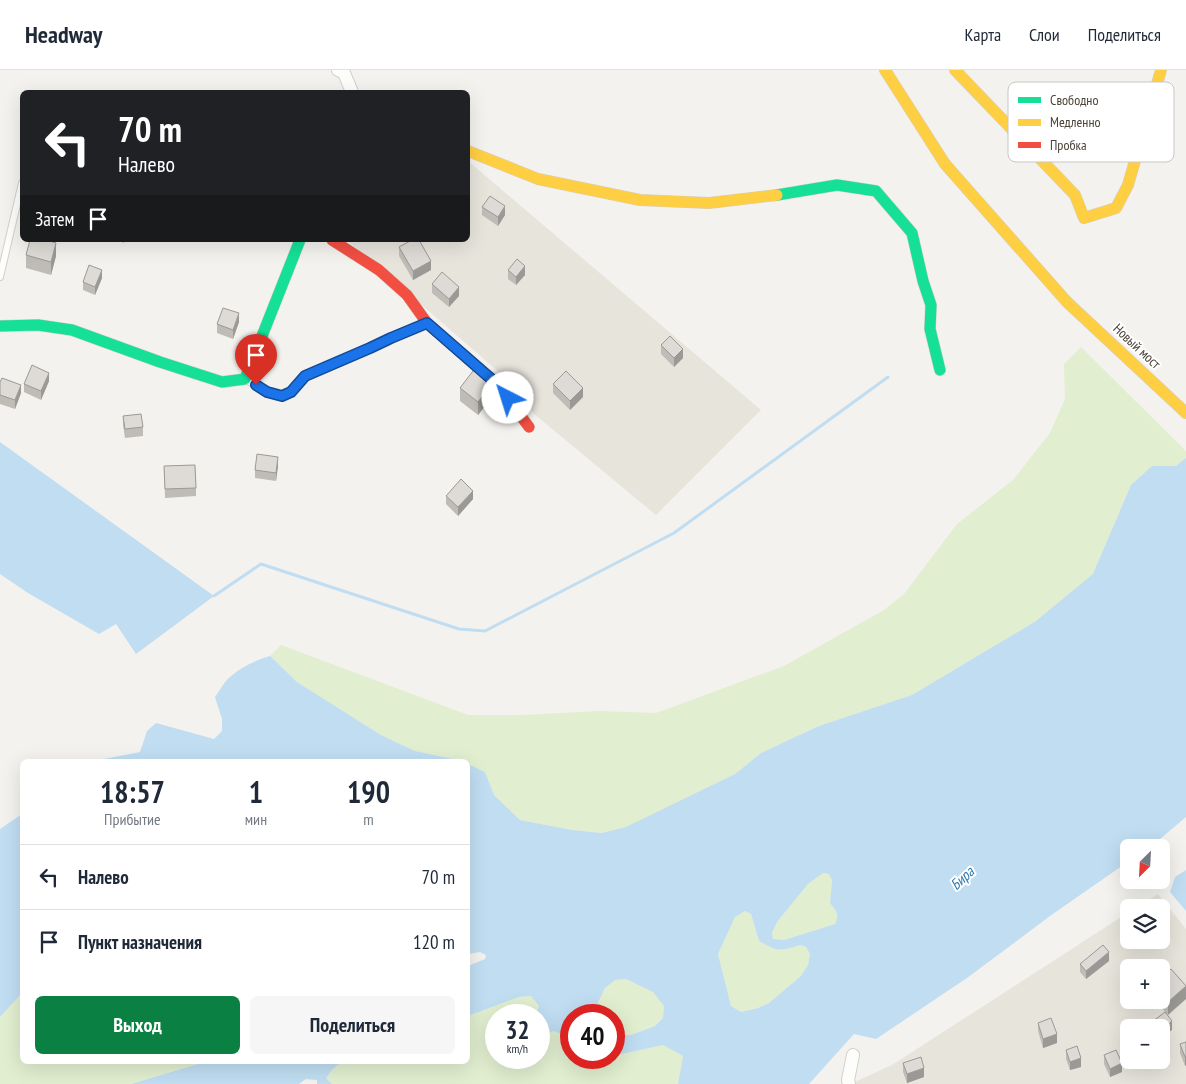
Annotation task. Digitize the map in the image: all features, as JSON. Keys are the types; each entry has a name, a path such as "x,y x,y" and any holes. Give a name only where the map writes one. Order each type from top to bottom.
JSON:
{"street":[{"path":"338,70 344,73 351,90"},
{"name":"Новый мост","path":"885,70 946,164 1067,302 1186,413"},
{"path":"955,70 1008,125"},
{"path":"470,152 538,179 640,200 709,203 784,194 837,185 876,191 912,233 923,281 931,305 930,329 940,370"},
{"path":"1043,162 1075,195 1084,218 1116,208 1128,185 1134,162"},
{"path":"0,326 38,325 72,330 222,382 245,379 299,242"},
{"path":"335,242 379,270 407,294 427,323 497,384 529,428"},
{"path":"849,1084 848,1080 853,1055"}],"lane":[{"path":"0,277 20,192"},
{"path":"245,379 267,392 282,396 291,392 305,376 427,323"}],"shaded area":[{"path":"470,163 761,410 656,515 534,414 516,387 349,242 470,242"},
{"path":"1158,894 1162,899 1150,899"},
{"path":"1170,909 1186,929 1186,1084 850,1084 892,1065 1120,918 1120,949 1170,949"}],"green space":[{"path":"1081,347 1186,451 1186,458 1176,466 1152,466 1131,485 1093,575 1036,621 912,695 819,726 761,753 735,774 626,828 602,833 572,830 520,820 494,795 485,772 470,765 470,759 453,759 415,751 381,735 297,682 270,656 281,645 468,715 522,715 599,711 656,713 784,666 884,610 904,594 957,524 1013,480 1050,433 1065,399 1064,364"},
{"path":"823,873 829,874 832,880 830,903 837,915 835,924 784,940 773,939 772,933 777,922 808,884"},
{"path":"745,911 751,914 759,941 779,949 788,949 800,945 806,947 810,954 808,965 801,976 769,1003 741,1012 731,1006 718,954 735,917"},
{"path":"626,979 653,992 664,1006 663,1018 655,1026 631,1035 625,1035 625,1004 597,1004 605,988 614,980"},
{"path":"20,995 20,1064 198,1064 131,1084 0,1084 0,1017"},
{"path":"531,996 537,1004 500,1004 519,997"},
{"path":"485,1010 485,1069 550,1069 550,1033 554,1031 560,1034 560,1069 625,1069 625,1053 663,1045 683,1056 678,1084 332,1084 326,1078 339,1064 470,1064 470,1015"}],"water":[{"path":"0,442 214,596 136,654 116,624 99,634 28,593 0,574"},
{"name":"Бира","path":"1186,458 1186,817 1160,839 1120,839 1120,867 1050,916 967,978 876,1039 854,1034 809,1084 678,1084 683,1056 663,1045 625,1053 625,1035 631,1035 655,1026 663,1018 664,1006 653,992 626,979 615,980 605,988 597,1004 560,1004 560,1034 554,1031 550,1033 550,1004 537,1004 531,996 519,997 500,1004 485,1004 485,1010 470,1015 470,965 485,959 486,955 480,952 470,954 470,765 485,772 494,795 520,820 572,830 602,833 626,827 735,774 761,753 819,726 912,695 1036,621 1093,574 1131,485 1152,466 1176,466","holes":["823,873 829,874 832,880 830,903 837,915 835,924 784,940 773,939 772,933 777,922 808,884","745,911 751,914 759,941 779,949 788,949 800,945 806,947 810,954 808,965 801,976 769,1003 741,1012 731,1006 718,954 735,917"]},
{"path":"270,656 297,682 381,735 415,751 453,759 104,759 140,752 147,731 156,723 214,739 222,731 222,719 215,697 228,679 239,670"},
{"path":"20,815 20,995 0,1017 0,829"},
{"path":"1186,870 1186,911 1170,892 1175,877"},
{"path":"198,1064 339,1064 326,1078 332,1084 317,1084 317,1080 306,1079 299,1084 131,1084"}],"building":[{"path":"490,196 505,206 498,217 482,207"},
{"path":"29,242 56,243 51,262 26,255"},
{"path":"408,242 420,242 431,261 413,271 399,247"},
{"path":"517,259 525,266 516,277 508,270"},
{"path":"89,265 102,270 95,287 83,282"},
{"path":"442,272 459,287 449,299 432,284"},
{"path":"223,308 239,313 233,330 217,324"},
{"path":"670,336 683,349 674,358 661,345"},
{"path":"32,365 49,373 41,391 24,384"},
{"path":"476,367 493,383 478,402 460,388"},
{"path":"566,371 583,388 570,401 553,384"},
{"path":"2,378 21,385 15,400 0,395 0,382"},
{"path":"141,414 143,427 125,429 123,416"},
{"path":"257,454 278,457 276,473 255,470"},
{"path":"195,465 196,488 165,489 164,466"},
{"path":"461,479 473,491 458,507 446,496"},
{"path":"1103,945 1109,952 1086,971 1080,964"},
{"path":"1170,970 1186,986 1170,1000"},
{"path":"1165,1012 1172,1021 1170,1023 1170,1019 1156,1019"},
{"path":"1051,1018 1057,1034 1043,1039 1038,1023"},
{"path":"1186,1042 1186,1057 1185,1057 1180,1044"},
{"path":"1077,1046 1081,1058 1070,1062 1066,1050"},
{"path":"1116,1050 1120,1064 1110,1069 1104,1055"},
{"path":"921,1057 924,1068 907,1074 903,1063"}],"waterway":[{"path":"214,596 261,564 459,629 485,631 674,533 888,377"}],"traffic: fast":[{"path":"777,195 837,185 876,191 912,233 923,281 931,305 930,329 940,370"},
{"path":"0,326 38,325 72,330 222,382 245,379 299,242"}],"traffic: slow":[{"path":"885,70 945,164 1067,302 1186,413"},
{"path":"955,70 1008,125"},
{"path":"1158,82 1161,70"},
{"path":"470,152 538,179 640,200 709,203 777,195"},
{"path":"1043,162 1075,195 1084,218 1116,208 1128,185 1135,162"}],"traffic: jam":[{"path":"335,242 379,270 407,295 427,323 497,384 529,427"}],"route":[{"path":"256,385 267,392 282,396 291,392 305,376 427,323 497,384 508,398"}]}
